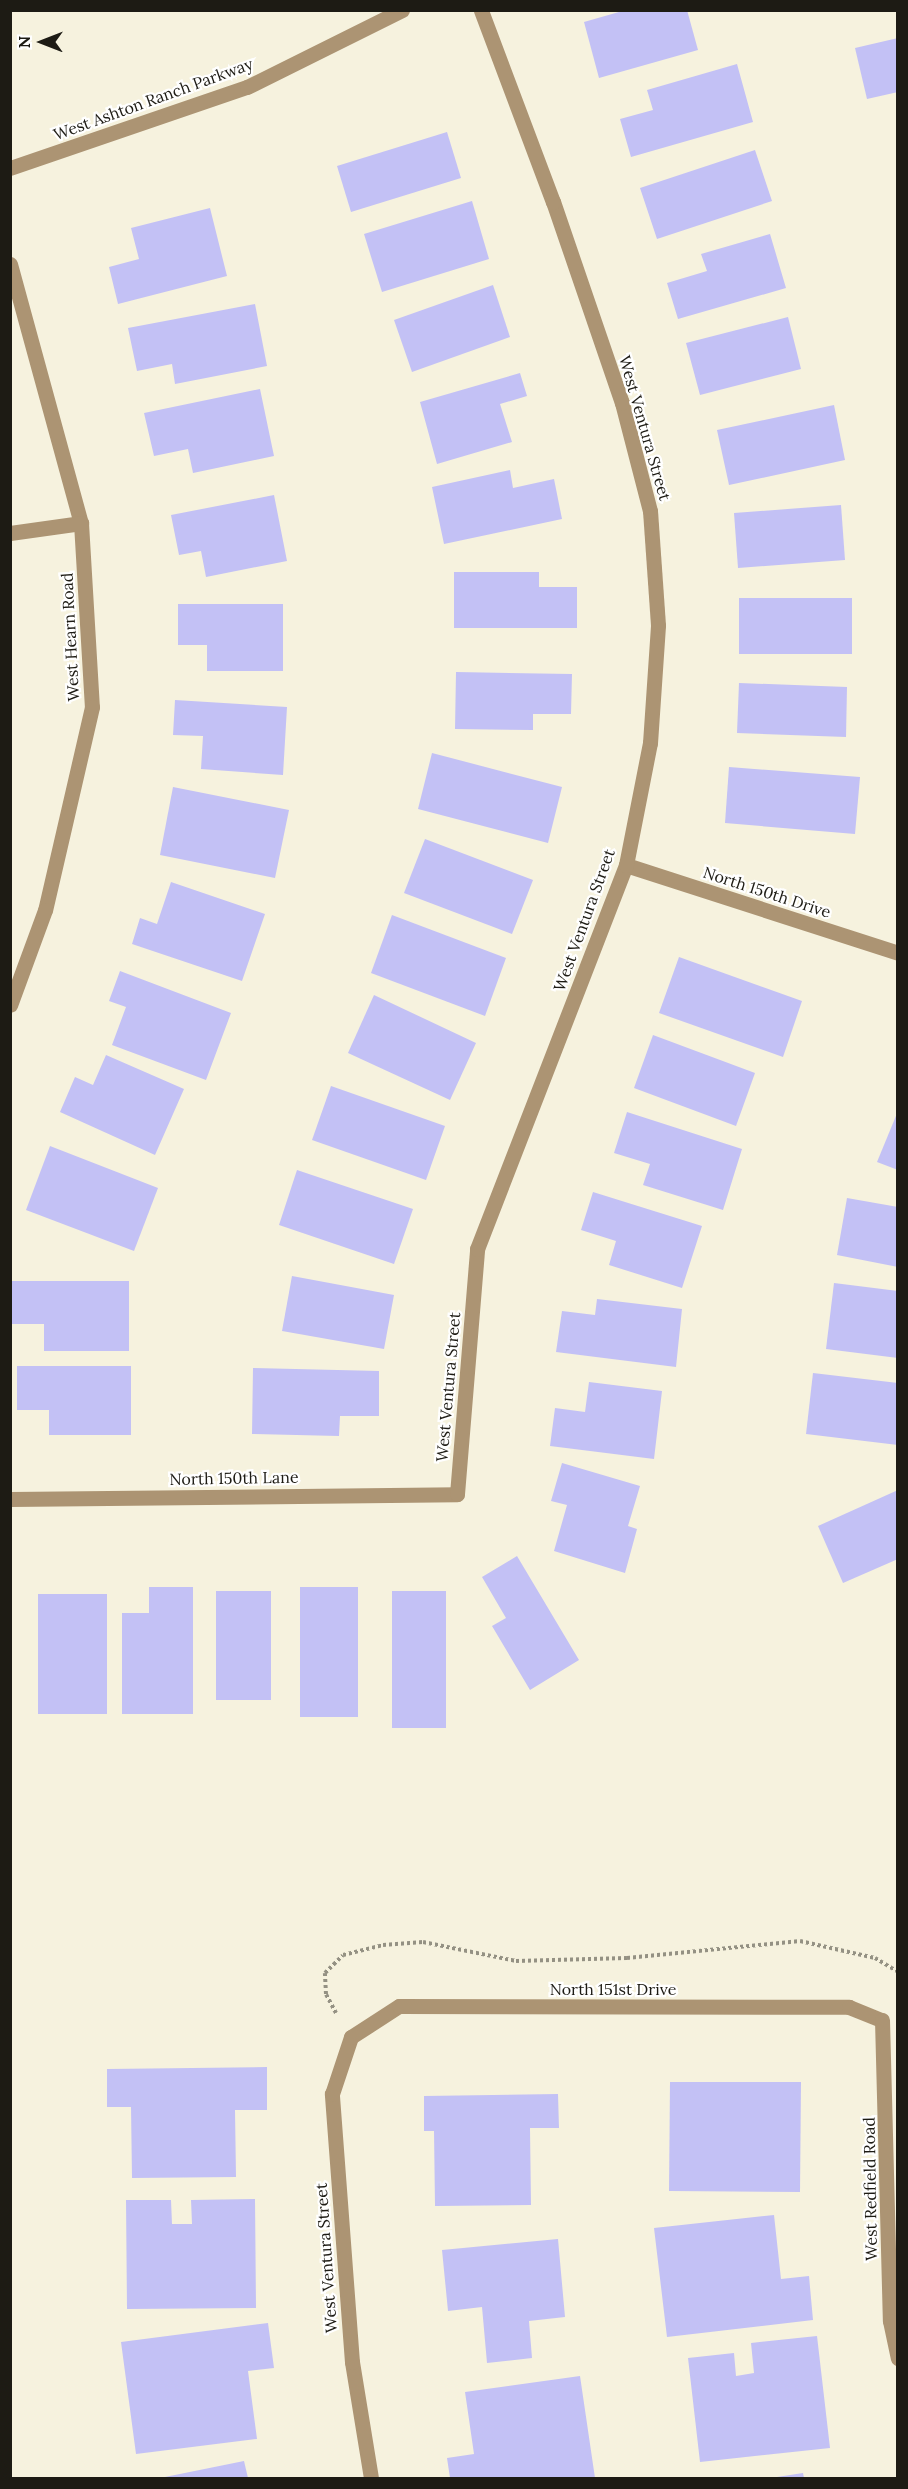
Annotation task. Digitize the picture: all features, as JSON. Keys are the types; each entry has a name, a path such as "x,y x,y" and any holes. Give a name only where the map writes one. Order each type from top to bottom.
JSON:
{"street":[{"name":"West Ashton Ranch Parkway","path":"10,168 247,87 402,10"},
{"name":"West Ventura Street","path":"457,1494 477,1250 626,865 650,743 657,637 650,511 622,403 553,201 480,10"},
{"name":"West Hearn Road","path":"10,264 81,524 92,707 45,910 10,1005"},
{"path":"10,533 81,524"},
{"name":"North 150th Drive","path":"626,865 897,953"},
{"name":"North 150th Lane","path":"10,1499 457,1494"},
{"name":"North 151st Drive","path":"351,2037 399,2006 849,2007 882,2020"},
{"name":"West Redfield Road","path":"882,2020 890,2321 897,2358"},
{"name":"West Ventura Street","path":"351,2037 332,2094 352,2362 371,2478"}],"path":[{"path":"351,2037 326,1994 325,1973 343,1955 383,1945 423,1942 516,1961 627,1958 800,1941 875,1958 897,1972"}],"building":[{"path":"626,10 687,10 698,50 599,78 584,22"},
{"path":"898,38 898,92 867,99 855,48"},
{"path":"737,64 753,122 631,157 620,119 653,110 647,90"},
{"path":"447,132 461,178 351,212 337,166"},
{"path":"755,150 772,201 657,239 640,188"},
{"path":"472,201 489,259 382,292 364,234"},
{"path":"210,208 227,276 118,304 109,267 139,259 131,228"},
{"path":"770,234 786,288 678,319 667,283 707,271 701,254"},
{"path":"493,285 510,337 412,372 394,320"},
{"path":"255,304 267,366 175,384 172,364 137,371 128,328"},
{"path":"788,317 801,369 700,395 686,343"},
{"path":"520,373 527,396 500,404 512,442 437,464 420,402"},
{"path":"260,389 274,456 193,473 188,449 154,456 144,413"},
{"path":"834,405 845,460 729,485 717,430"},
{"path":"510,470 513,488 554,479 562,519 444,544 432,487"},
{"path":"274,495 287,561 206,577 201,551 179,555 171,515"},
{"path":"841,505 845,560 738,568 734,513"},
{"path":"454,572 539,572 539,587 577,587 577,628 454,628"},
{"path":"739,598 852,598 852,654 739,654"},
{"path":"178,604 283,604 283,671 207,671 207,645 178,645"},
{"path":"456,672 572,674 571,714 533,714 533,730 455,729"},
{"path":"739,683 847,687 846,737 737,733"},
{"path":"175,700 287,707 283,775 201,769 203,736 173,735"},
{"path":"432,753 562,787 548,843 418,809"},
{"path":"729,767 860,777 855,834 725,823"},
{"path":"173,787 289,810 275,878 160,855"},
{"path":"425,839 533,880 512,934 404,893"},
{"path":"171,882 265,914 242,981 132,944 140,918 157,924"},
{"path":"392,915 506,958 485,1016 371,973"},
{"path":"679,957 802,1001 783,1057 659,1013"},
{"path":"120,971 231,1013 206,1080 112,1045 126,1007 109,1001"},
{"path":"374,995 476,1043 450,1100 348,1053"},
{"path":"653,1035 755,1073 736,1126 634,1088"},
{"path":"106,1055 184,1089 155,1155 60,1112 75,1077 93,1085"},
{"path":"331,1086 445,1126 426,1180 312,1140"},
{"path":"898,1111 898,1170 877,1162"},
{"path":"627,1112 742,1149 723,1210 643,1185 650,1164 614,1153"},
{"path":"50,1146 158,1188 134,1251 26,1210"},
{"path":"297,1170 413,1209 394,1264 279,1225"},
{"path":"593,1192 702,1226 682,1288 609,1265 616,1241 581,1230"},
{"path":"847,1198 898,1207 898,1267 837,1255"},
{"path":"292,1276 394,1295 384,1349 282,1331"},
{"path":"12,1281 129,1281 129,1351 44,1351 44,1324 12,1324"},
{"path":"834,1283 898,1291 898,1358 826,1349"},
{"path":"597,1299 682,1309 676,1367 556,1352 562,1311 595,1315"},
{"path":"17,1366 131,1366 131,1435 49,1435 49,1410 17,1410"},
{"path":"253,1368 379,1371 379,1416 340,1416 339,1436 252,1434"},
{"path":"813,1373 898,1383 898,1445 806,1434"},
{"path":"589,1382 662,1391 654,1459 550,1446 555,1408 585,1412"},
{"path":"562,1463 640,1486 628,1526 637,1529 625,1573 554,1551 567,1505 551,1501"},
{"path":"898,1490 898,1559 843,1583 818,1526"},
{"path":"517,1556 579,1660 530,1690 492,1626 506,1618 482,1577"},
{"path":"149,1587 193,1587 193,1714 122,1714 122,1613 149,1613"},
{"path":"300,1587 358,1587 358,1717 300,1717"},
{"path":"216,1591 271,1591 271,1700 216,1700"},
{"path":"392,1591 446,1591 446,1728 392,1728"},
{"path":"38,1594 107,1594 107,1714 38,1714"},
{"path":"267,2067 267,2110 235,2110 236,2177 132,2178 131,2107 107,2107 107,2069"},
{"path":"670,2082 801,2082 800,2192 669,2191"},
{"path":"558,2094 559,2128 530,2128 531,2205 435,2206 434,2131 424,2131 424,2096"},
{"path":"255,2199 256,2308 127,2309 126,2200 171,2200 172,2224 192,2224 191,2200"},
{"path":"774,2215 781,2279 809,2276 813,2320 667,2337 654,2228"},
{"path":"558,2239 565,2317 529,2321 532,2358 487,2363 482,2307 448,2311 442,2250"},
{"path":"268,2323 274,2368 248,2371 257,2439 136,2454 121,2342"},
{"path":"817,2336 830,2448 700,2462 688,2358 734,2353 736,2376 754,2373 751,2343"},
{"path":"580,2376 595,2478 450,2478 447,2458 474,2454 465,2392"},
{"path":"244,2461 248,2478 165,2478 165,2477"},
{"path":"803,2473 804,2478 777,2478 777,2477"}]}
